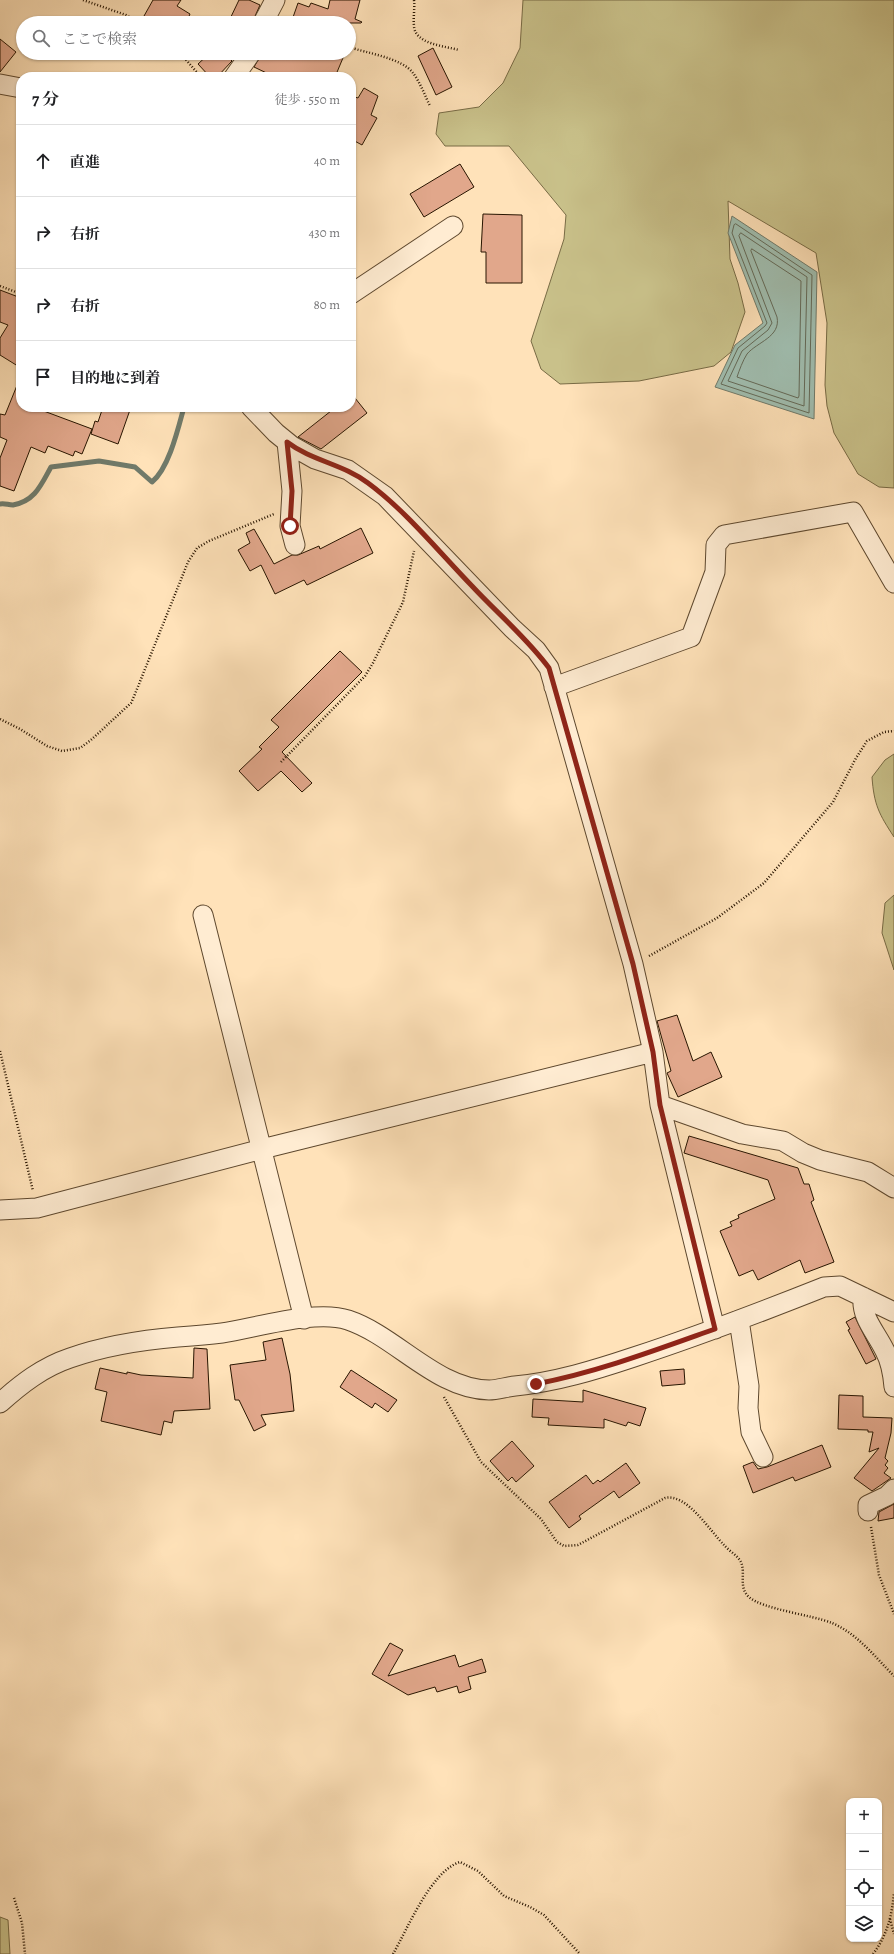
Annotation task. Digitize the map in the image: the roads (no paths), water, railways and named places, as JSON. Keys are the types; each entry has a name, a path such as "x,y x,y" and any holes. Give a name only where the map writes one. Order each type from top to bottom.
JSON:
{"street":[{"path":"267,16 275,0"},
{"path":"238,72 246,60"},
{"path":"0,84 16,87"},
{"path":"356,291 453,226"},
{"path":"255,412 287,442 315,459 348,470 385,496 512,628 536,650 549,668 633,964 653,1052 660,1105 715,1329"},
{"path":"287,442 292,491 290,526 295,545"},
{"path":"554,687 691,637 715,572 716,545 724,535 853,512 894,583"},
{"path":"203,915 304,1318"},
{"path":"0,1210 37,1208 262,1149 653,1052"},
{"path":"660,1105 742,1134 783,1141 803,1154 820,1160 868,1172 894,1188"},
{"path":"0,1403 21,1385 44,1369 85,1354 129,1344 175,1337 220,1333 304,1318 332,1317 348,1320 384,1338 438,1373 460,1384 490,1390 569,1378 599,1369 715,1329 824,1287 840,1286 894,1312"},
{"path":"863,1296 862,1305 864,1314 887,1355 894,1388"},
{"path":"738,1320 749,1386 748,1408 751,1432 763,1457"},
{"path":"868,1511 868,1505 887,1496 894,1489"}],"water":[{"path":"732,216 817,272 814,419 715,387 735,345 763,323 728,233"}],"waterway":[{"path":"0,504 13,505 27,500 36,491 51,467 99,461 135,467 152,482 158,476 168,458 176,437 183,412"}]}
